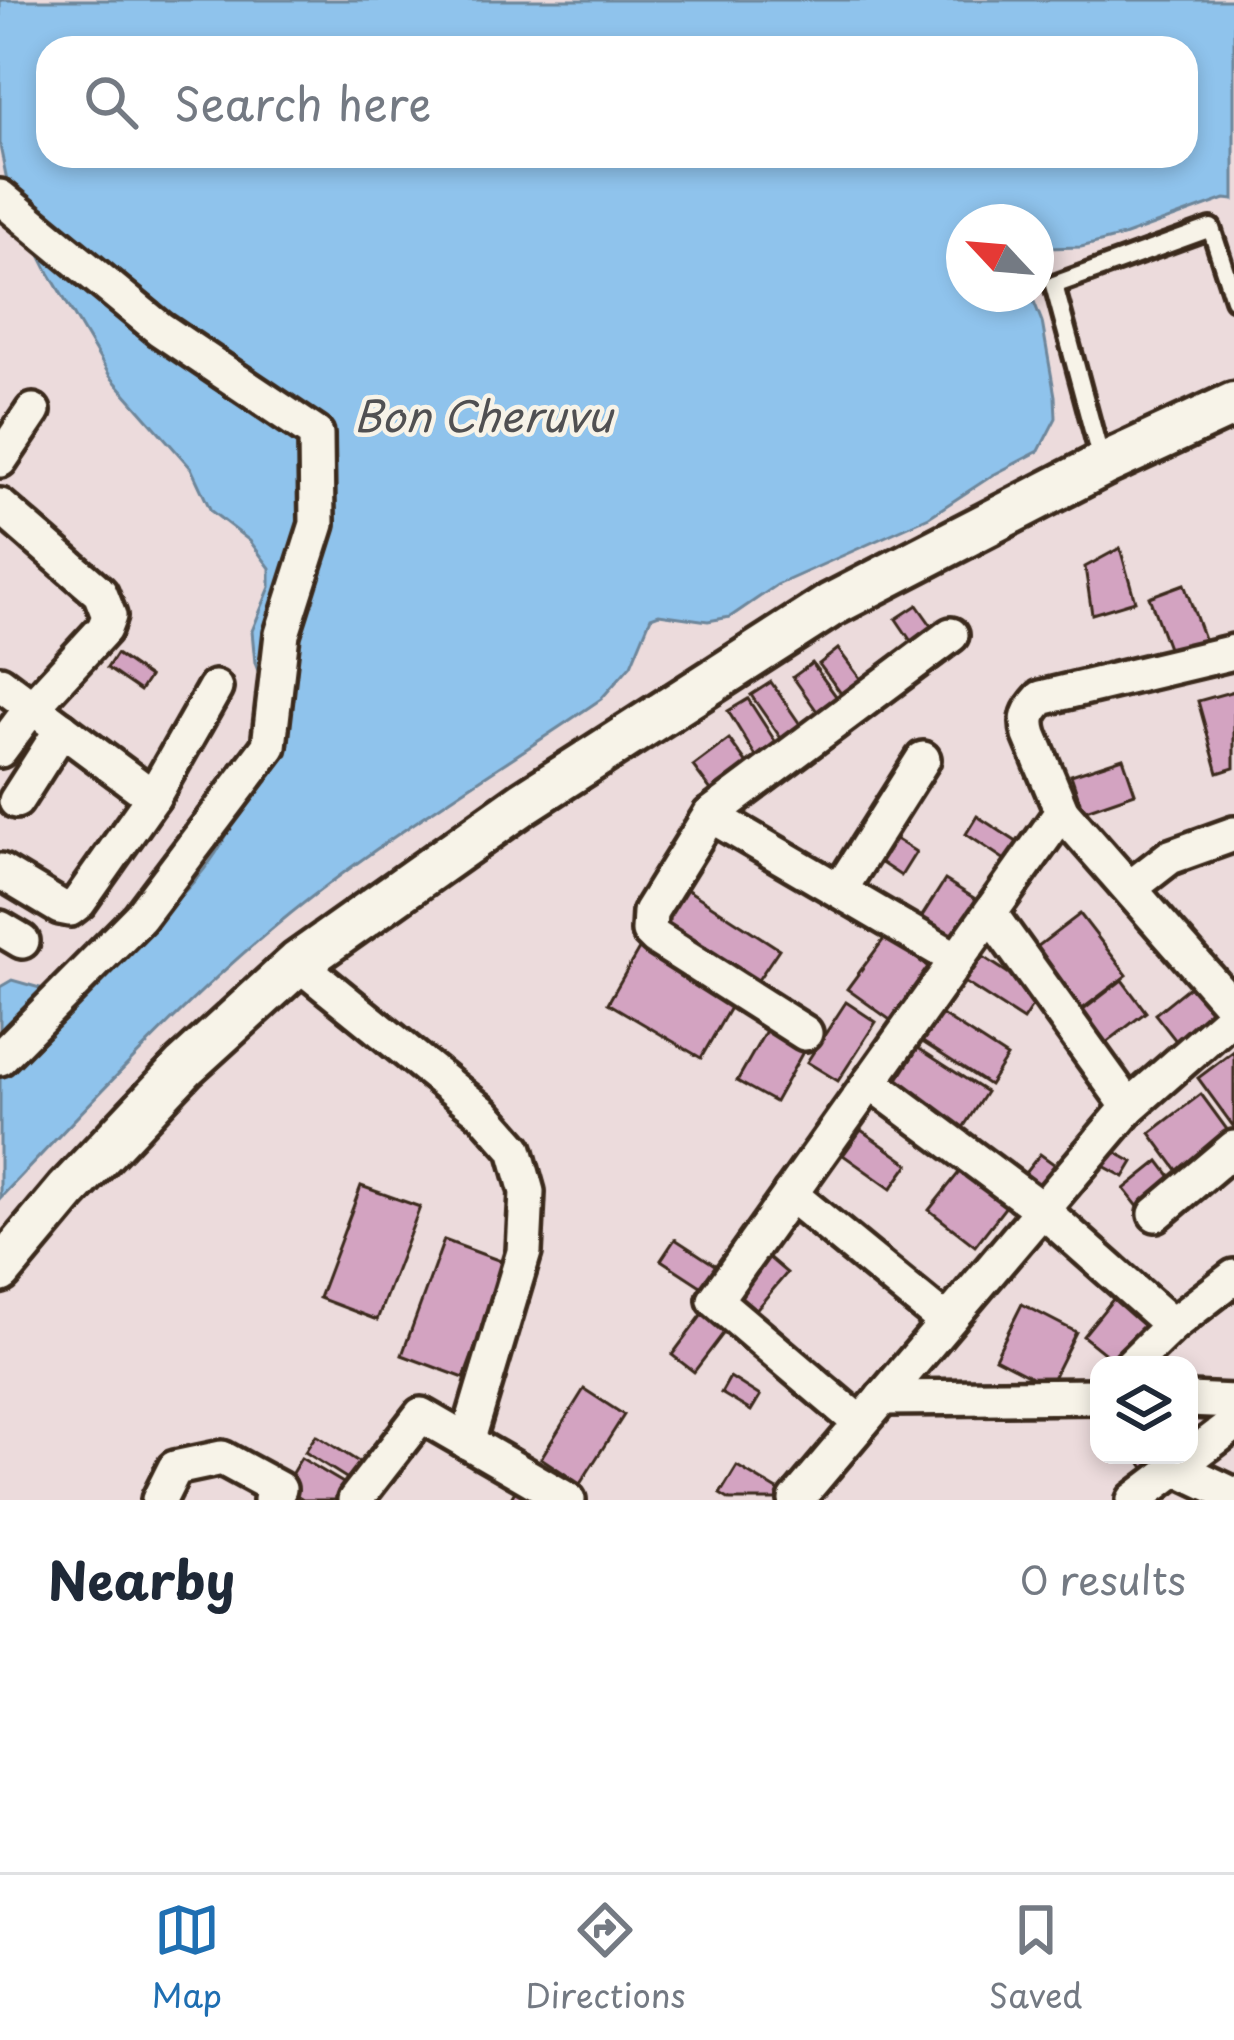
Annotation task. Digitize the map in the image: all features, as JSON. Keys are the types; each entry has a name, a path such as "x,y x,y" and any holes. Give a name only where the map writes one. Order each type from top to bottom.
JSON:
{"street":[{"path":"0,197 160,329 316,434 317,524 282,634 269,746 140,917 0,1058"},
{"path":"0,460 33,411"},
{"path":"0,1271 67,1191 184,1067 298,963 524,802 831,605 1102,465 1226,417"},
{"path":"0,506 100,593 109,616 104,629 32,706 0,750"},
{"path":"806,1033 649,931 650,912 710,815 951,635"},
{"path":"796,1500 1129,1107 1234,1011 1062,812 1026,722 1041,698 1234,652"},
{"path":"0,683 153,797"},
{"path":"0,872 70,909 79,902 153,797 215,688"},
{"path":"16,801 62,729"},
{"path":"840,890 923,759"},
{"path":"1062,812 715,1300 871,1411 1090,1397"},
{"path":"710,815 956,959"},
{"path":"1130,888 1170,857 1234,834"},
{"path":"991,915 1129,1107"},
{"path":"298,963 484,1114 515,1150 527,1192 524,1252 467,1442"},
{"path":"870,1082 1041,1209 1172,1325"},
{"path":"1156,1214 1234,1148"},
{"path":"790,1194 946,1322"},
{"path":"1140,1356 1234,1277"},
{"path":"1198,1400 1234,1402"},
{"path":"355,1500 421,1415 568,1500"},
{"path":"1134,1500 1234,1424"},
{"path":"159,1500 175,1468 222,1458 279,1489 271,1500"},
{"path":"1177,1468 1234,1496"}],"lane":[{"path":"1102,465 1054,286 1211,228 1234,299"}],"water":[{"name":"Bon Cheruvu","path":"0,0 1234,0 1234,200 1225,199 1123,236 1081,247 1054,248 1054,204 946,204 946,312 1038,312 1042,322 1056,418 1039,451 929,517 777,585 730,617 708,621 651,617 631,665 601,699 397,835 279,923 171,1021 0,1198 0,987 12,980 54,992 142,930 182,894 216,853 234,820 275,715 255,663 252,631 270,587 270,568 250,541 211,511 191,468 110,376 10,195 0,146"}],"building":[{"path":"1120,548 1135,601 1092,614 1085,567"},
{"path":"1184,584 1206,644 1171,656 1149,597"},
{"path":"917,605 936,632 915,647 896,619"},
{"path":"838,649 868,689 848,703 819,664"},
{"path":"116,654 149,677 140,691 107,668"},
{"path":"812,663 841,703 821,717 793,677"},
{"path":"771,682 806,733 787,747 751,695"},
{"path":"1234,691 1234,768 1218,773 1198,701"},
{"path":"748,699 784,755 763,768 728,711"},
{"path":"729,739 752,771 716,797 693,766"},
{"path":"1123,758 1135,793 1083,811 1071,775"},
{"path":"977,816 1023,846 1011,864 966,834"},
{"path":"886,833 916,852 901,876 871,856"},
{"path":"945,880 982,903 952,951 915,927"},
{"path":"677,883 779,949 754,986 653,920"},
{"path":"1080,914 1127,975 1077,1013 1029,953"},
{"path":"886,936 938,974 900,1027 847,989"},
{"path":"639,949 732,1004 701,1058 608,1003"},
{"path":"979,954 1040,994 1023,1020 961,980"},
{"path":"1122,980 1146,1012 1106,1043 1082,1011"},
{"path":"1191,985 1216,1017 1180,1046 1155,1014"},
{"path":"846,1002 876,1022 838,1081 807,1062"},
{"path":"939,1013 1007,1057 989,1085 921,1041"},
{"path":"772,1020 809,1041 775,1102 737,1081"},
{"path":"918,1048 986,1092 959,1134 891,1090"},
{"path":"1234,1051 1234,1125 1233,1126 1198,1078"},
{"path":"1201,1094 1231,1135 1180,1174 1150,1133"},
{"path":"861,1130 909,1164 891,1189 843,1155"},
{"path":"1106,1147 1133,1162 1124,1177 1098,1163"},
{"path":"1040,1154 1065,1172 1043,1201 1018,1182"},
{"path":"969,1160 1014,1196 975,1246 929,1210"},
{"path":"1159,1161 1178,1186 1143,1213 1124,1189"},
{"path":"361,1186 420,1207 377,1320 319,1298"},
{"path":"675,1239 727,1273 713,1294 661,1260"},
{"path":"444,1240 506,1263 464,1378 402,1355"},
{"path":"760,1250 787,1273 748,1319 721,1297"},
{"path":"1118,1293 1154,1322 1126,1356 1108,1356 1083,1336"},
{"path":"1022,1304 1076,1332 1049,1386 995,1358"},
{"path":"707,1308 729,1326 694,1372 672,1355"},
{"path":"730,1377 760,1396 751,1411 721,1393"},
{"path":"584,1389 624,1415 580,1484 541,1458"},
{"path":"316,1435 362,1464 351,1481 305,1452"},
{"path":"301,1458 350,1487 342,1500 303,1500 283,1488"},
{"path":"737,1466 781,1492 776,1500 730,1500 720,1494"},
{"path":"523,1477 560,1500 510,1500"}]}
